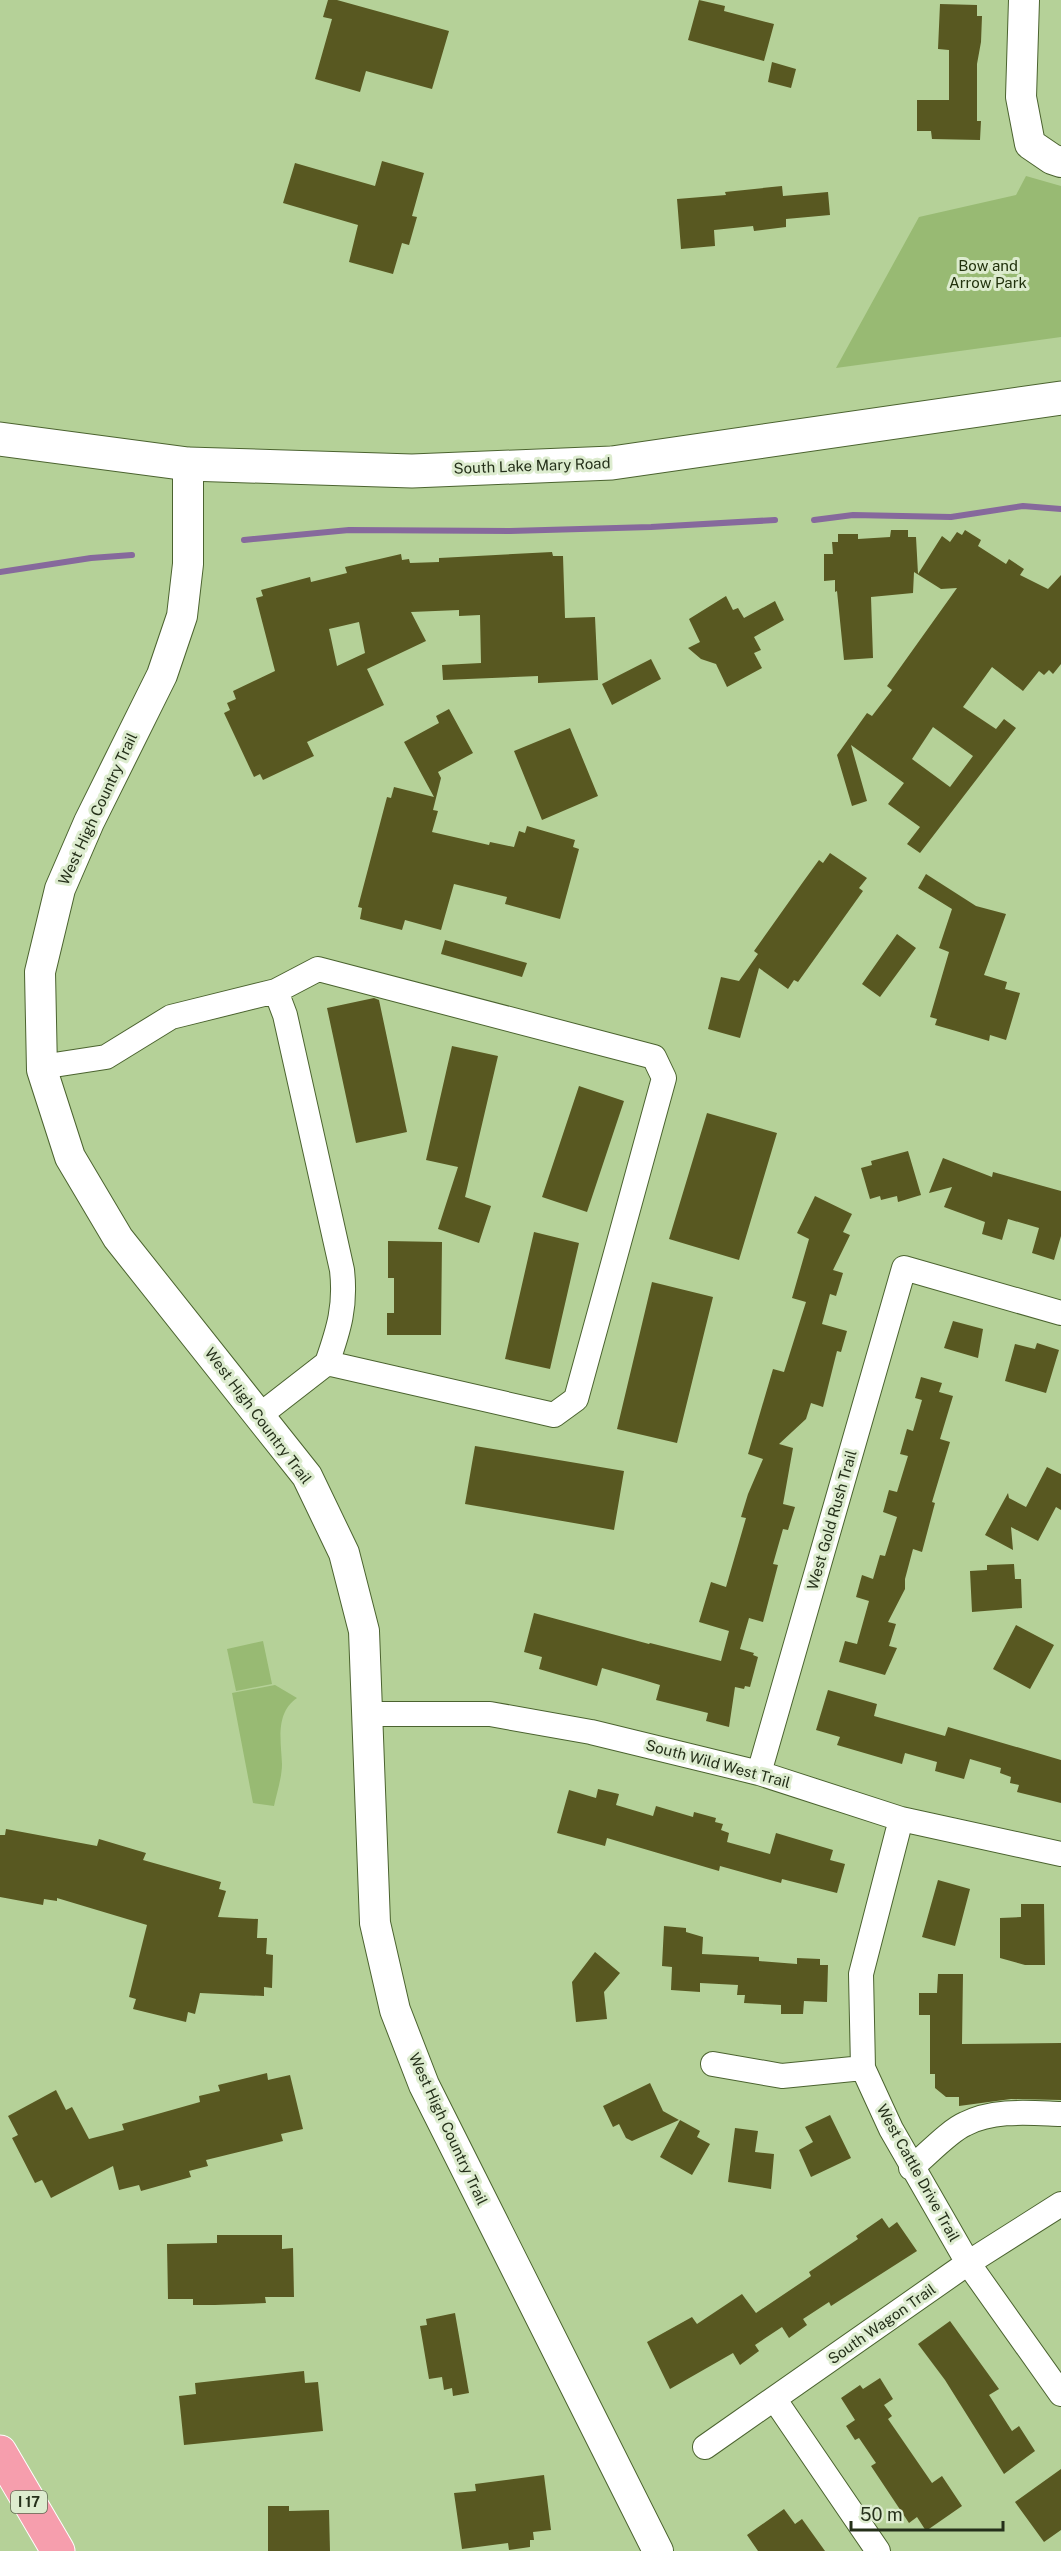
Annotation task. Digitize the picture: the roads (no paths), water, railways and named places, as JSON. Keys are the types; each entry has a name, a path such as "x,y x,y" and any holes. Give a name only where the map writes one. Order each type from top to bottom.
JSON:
{"highway":[{"name":"I 17","path":"0,2452 58,2551"}],"main road":[{"name":"South Lake Mary Road","path":"0,439 188,464 412,471 612,463 1061,398"}],"street":[{"path":"1024,0 1022,97 1030,144 1052,159 1061,162"},
{"name":"West High Country Trail","path":"188,464 188,564 182,616 162,675 89,822 60,889 40,972 42,1067 70,1157 118,1238 307,1476 344,1553 364,1630 375,1923 395,2010 424,2085 658,2551"},
{"path":"42,1067 106,1057 171,1017 276,991 318,969 654,1057 664,1078 576,1399 554,1414 327,1364"},
{"path":"260,1415 327,1364 342,1320 345,1293 342,1270 285,1015 276,991"},
{"name":"West Gold Rush Trail","path":"759,1773 904,1268 1061,1313"},
{"name":"South Wild West Trail","path":"368,1714 490,1714 591,1732 759,1773 901,1820 1061,1854"},
{"name":"West Cattle Drive Trail","path":"901,1820 861,1974 862,2068 911,2168 968,2263 1061,2394"},
{"path":"713,2064 782,2076 862,2068"},
{"path":"911,2168 964,2124 989,2116 1026,2113 1061,2114"},
{"name":"South Wagon Trail","path":"705,2448 968,2263 1061,2204"},
{"path":"775,2400 878,2551"}],"waterway":[{"path":"814,520 853,515 951,517 1023,506 1061,509"},
{"path":"244,540 349,530 510,531 651,527 775,520"},
{"path":"0,572 91,558 132,555"}],"park label":[{"name":"Bow and Arrow Park","path":"988,274"}]}
